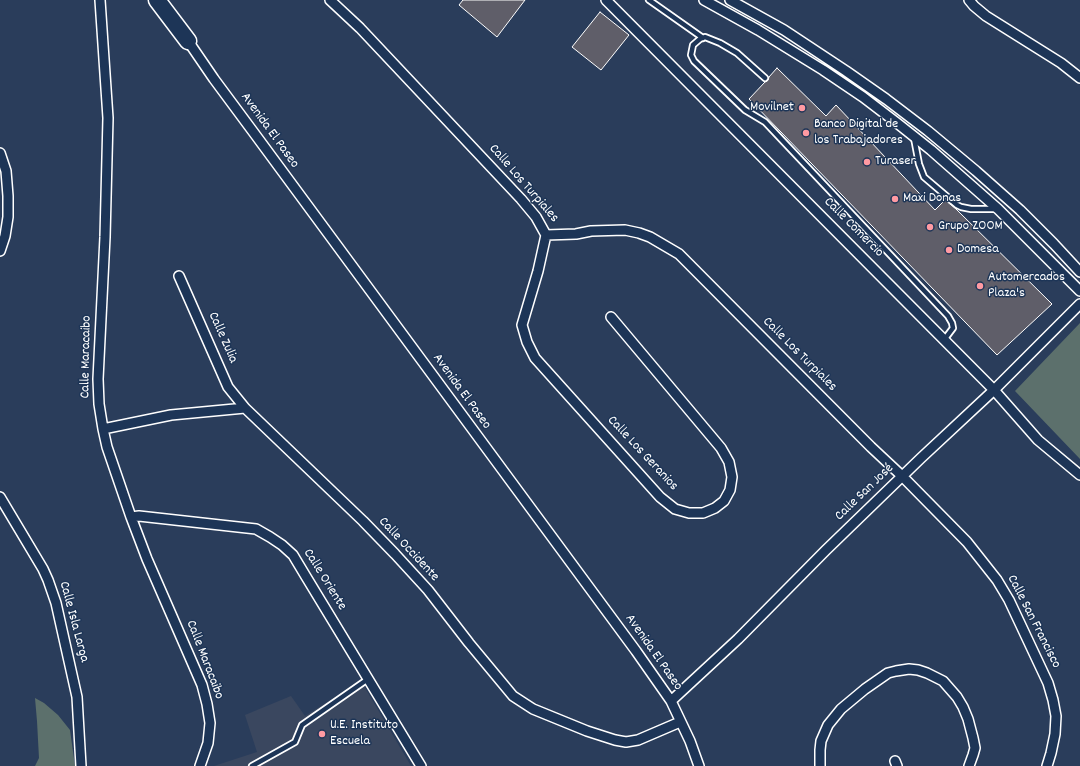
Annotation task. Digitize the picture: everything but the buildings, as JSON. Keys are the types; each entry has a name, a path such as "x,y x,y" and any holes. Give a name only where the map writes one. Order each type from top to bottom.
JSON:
{"highway":[{"path":"157,0 188,41"}],"street":[{"name":"Calle Maracaibo","path":"100,0 108,118 105,237 98,379 99,404 107,447 131,517 147,559 202,685 210,723 208,743 200,766"},
{"name":"Avenida El Paseo","path":"149,0 173,29 188,41 261,144 636,651 670,701 690,741 699,766"},
{"name":"Avenida El Paseo","path":"167,0 181,21 188,41"},
{"name":"Calle Los Turpiales","path":"330,0 360,28 521,199 536,217 546,235 625,230 650,237 679,254 871,447 902,476"},
{"name":"Calle Comercio","path":"606,0 994,390 1038,440 1080,475"},
{"path":"704,0 758,30 823,70 863,97 913,136 998,209 1080,291"},
{"path":"730,0 784,30 846,71 928,131 1020,210 1080,272"},
{"path":"969,0 986,16 1061,63 1080,78"},
{"path":"0,153 6,171 8,217 5,236 0,251"},
{"name":"Calle Los Geranios","path":"546,235 538,270 522,325 527,342 535,358 660,497 675,509 689,513 703,513 715,508 724,501 730,490 732,477 729,462 721,448 611,317"},
{"name":"Calle Zulia","path":"179,276 228,387 245,408"},
{"name":"Calle San José","path":"670,701 738,639 826,550 994,390 1080,304"},
{"path":"103,429 171,415 245,408"},
{"name":"Calle Occidente","path":"245,408 395,554 428,590 513,696 540,712 587,731 626,742 638,740 680,722"},
{"name":"Calle San Francisco","path":"902,476 967,542 997,580 1013,607 1048,683 1053,700 1056,716 1055,734 1047,766"},
{"name":"Calle Isla Larga","path":"0,498 43,569 56,603 77,697 81,766"},
{"name":"Calle Oriente","path":"131,517 139,516 256,529 282,545 293,556 421,766"},
{"path":"820,766 821,741 828,725 841,709 865,689 888,673 909,669 927,673 943,681 957,697 968,719 975,748 968,766"}],"lane":[{"path":"649,0 703,38 712,39 737,53 765,78"},
{"path":"703,38 693,45 691,55 694,61 742,106 765,122 948,316 953,328 944,340"},
{"path":"913,136 921,172 924,177 940,191 961,207 971,209 998,209"},
{"path":"252,766 295,742 302,725 368,680"}],"shaded area":[{"name":"U.E. Instituto Escuela","path":"361,681 411,766 214,766 257,752 245,715 291,696 305,716"}],"green space":[{"path":"1080,323 1080,459 1015,391"},
{"path":"35,698 44,703 58,715 70,730 75,766 35,766 39,758"}],"place":[{"name":"Movilnet","path":"802,108"},
{"name":"Banco Digital de los Trabajadores","path":"806,133"},
{"name":"Turaser","path":"867,162"},
{"name":"Maxi Donas","path":"895,199"},
{"name":"Grupo ZOOM","path":"930,227"},
{"name":"Domesa","path":"949,250"},
{"name":"Automercados Plaza's","path":"980,286"},
{"name":"U.E. Instituto Escuela","path":"322,734"}]}
